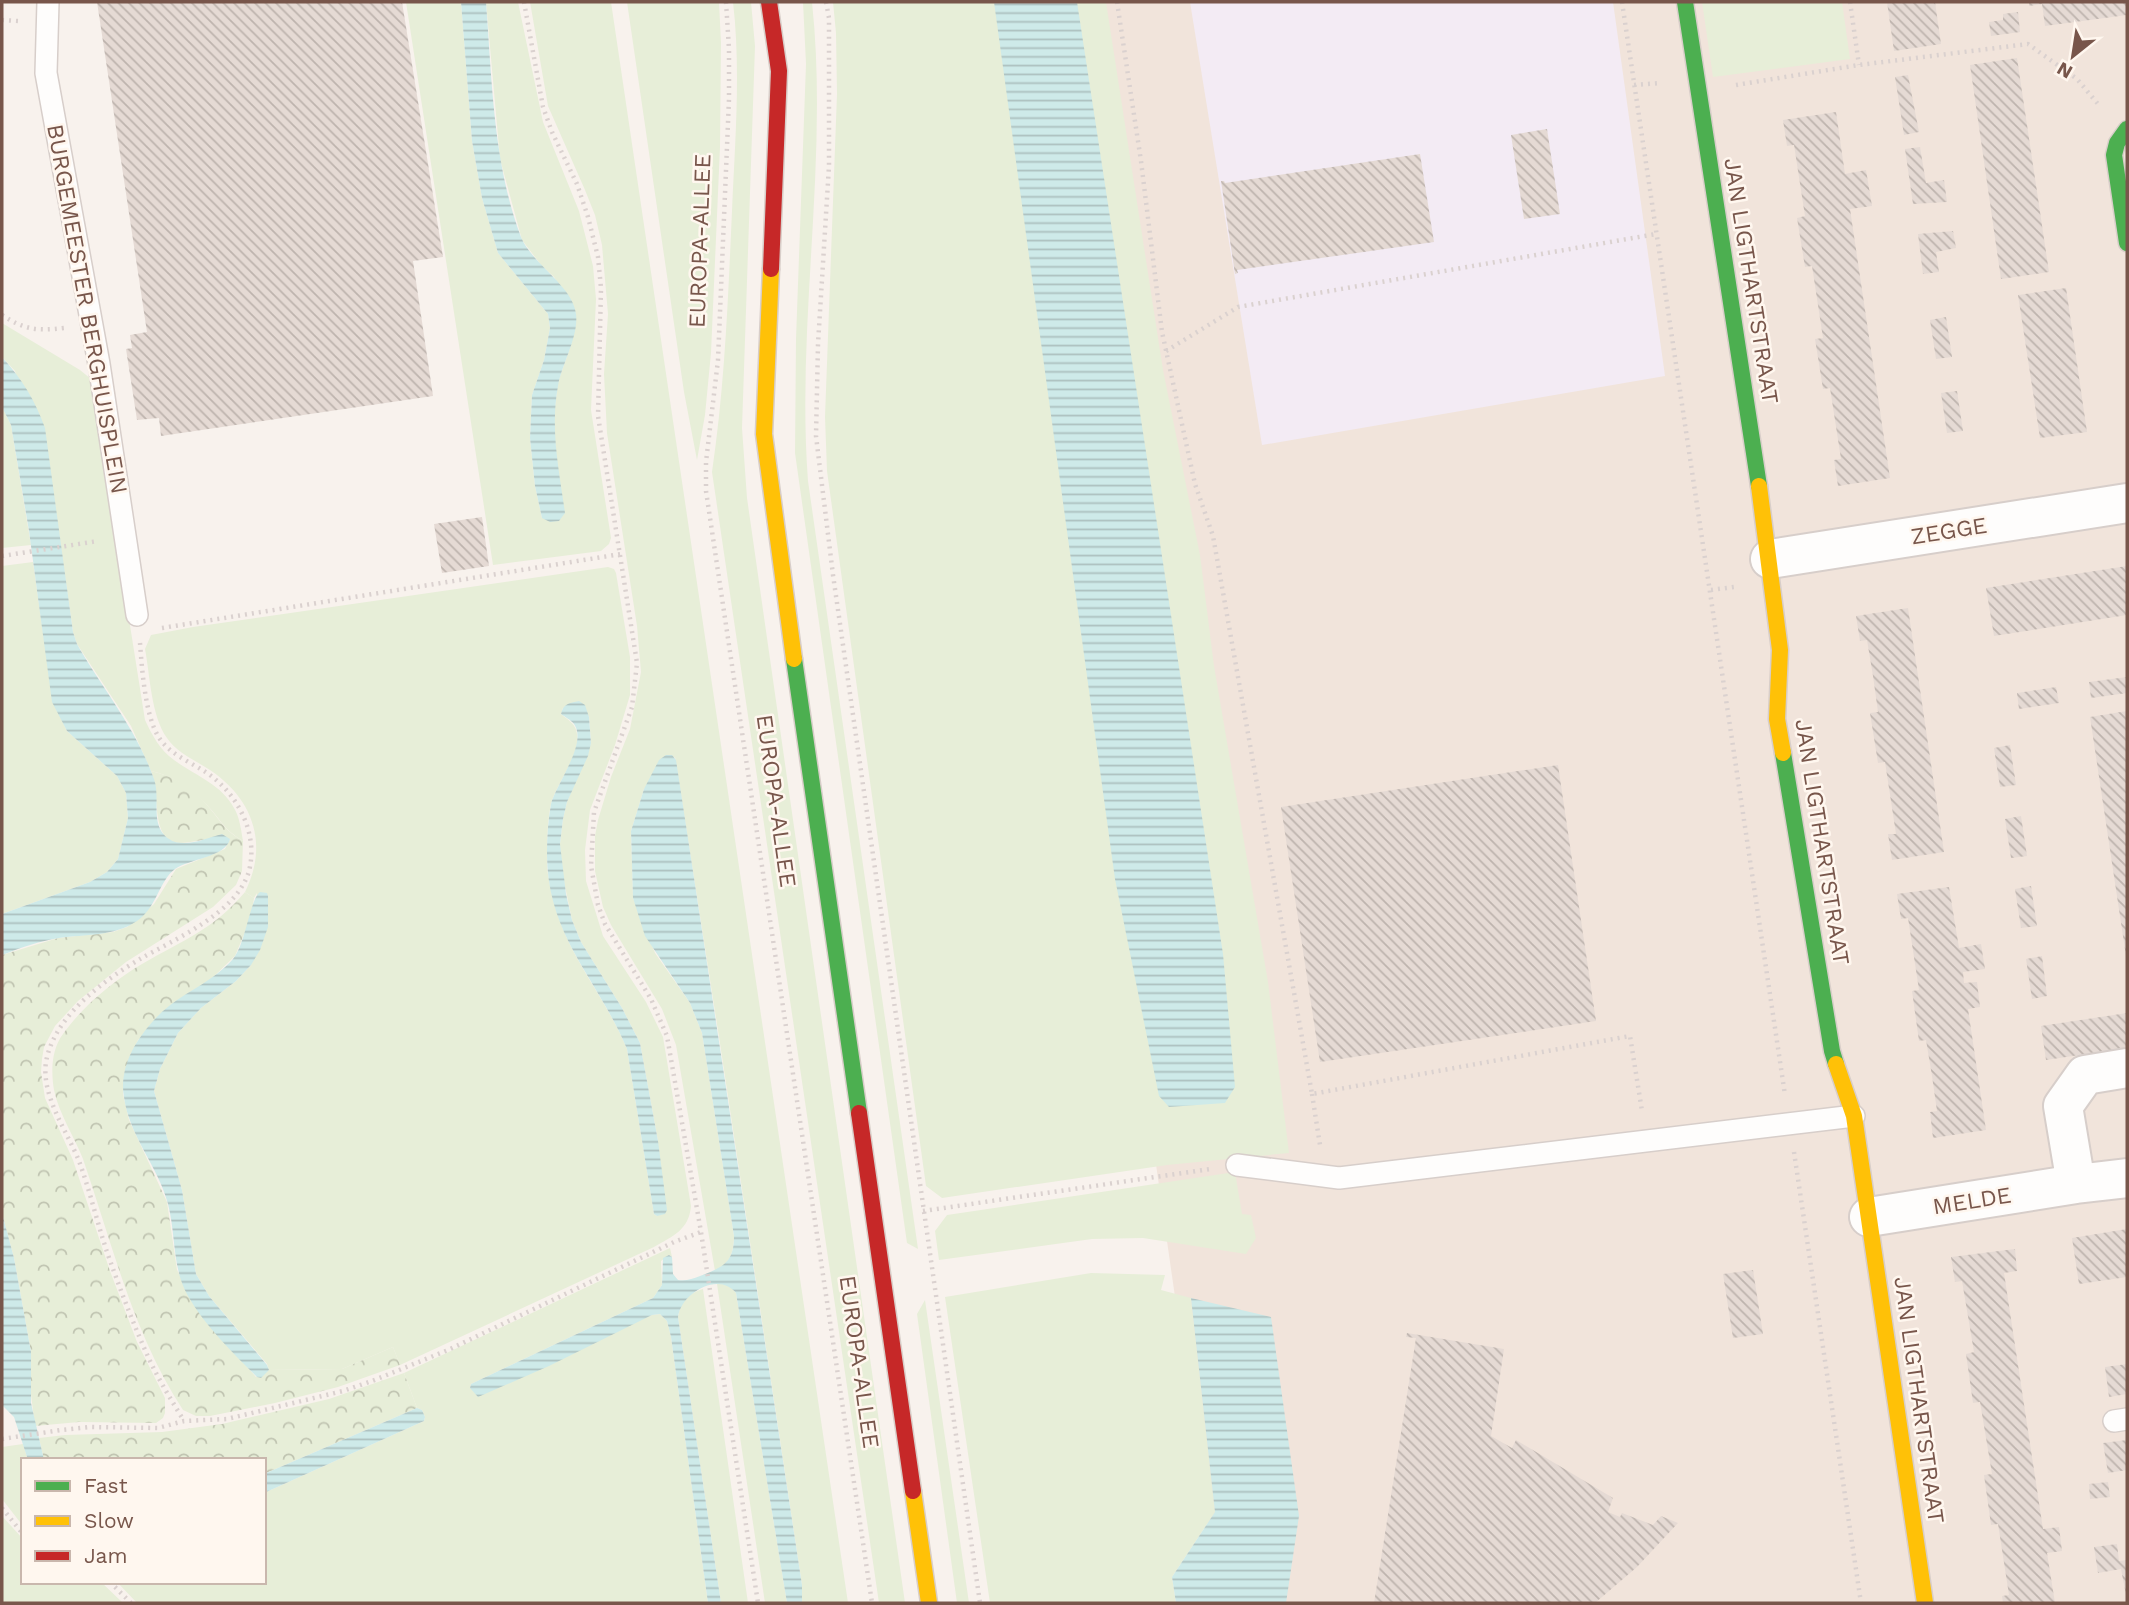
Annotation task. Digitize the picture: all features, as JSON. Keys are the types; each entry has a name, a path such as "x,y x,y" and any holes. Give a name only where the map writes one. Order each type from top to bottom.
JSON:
{"street":[{"name":"EUROPA-ALLEE","path":"769,2 779,71 764,433 929,1603"},
{"name":"JAN LIGTHARTSTRAAT","path":"1685,2 1770,559 1780,650 1777,719 1832,1051 1854,1116 1925,1603"},
{"path":"2125,132 2117,143 2114,155 2127,243"},
{"name":"ZEGGE","path":"1770,559 2127,503"},
{"path":"2076,1184 2063,1106 2085,1075 2127,1068"},
{"name":"MELDE","path":"1869,1217 2127,1178"}],"lane":[{"name":"BURGEMEESTER BERGHUISPLEIN","path":"48,2 46,73 93,326 138,623"},
{"path":"1237,1165 1339,1178 1854,1116"}],"path":[{"path":"524,2 543,107 577,184 598,257 601,288 598,416 636,663 635,686 625,732 594,812 591,866 598,905 605,924 651,999 667,1036 707,1268 758,1603"},
{"name":"EUROPA-ALLEE","path":"726,2 729,113 718,360 706,462 706,491 872,1603"},
{"path":"826,2 829,166 818,344 816,436 833,575 980,1603"},
{"path":"1117,2 1166,351 1195,484 1213,536 1325,1176"},
{"path":"1622,2 1861,1603"},
{"path":"1850,2 1859,65"},
{"path":"1700,90 1859,65 2028,44 2077,79 2125,132"},
{"path":"1166,351 1238,307 1656,234"},
{"path":"2,316 36,331 93,326"},
{"path":"2,556 69,546"},
{"path":"184,1421 150,1362 133,1322 78,1160 52,1102 45,1071 50,1046 73,1012 120,972 212,917 242,887 249,870 251,851 248,828 232,797 214,778 163,743 152,724 138,623 621,554"},
{"path":"1312,1094 1630,1036 1647,1141"},
{"path":"923,1211 1237,1165"},
{"path":"2,1439 90,1427 158,1428 184,1421 227,1419 343,1391 448,1350 674,1242 701,1232"},
{"path":"2,1508 21,1532"},
{"path":"112,1584 131,1603"}],"shaded area":[{"path":"989,2 2127,2 2127,1603 1219,1603"},
{"path":"1190,2 1613,2 1665,376 1262,445"}],"green space":[{"path":"406,2 461,2 472,141 482,198 498,253 548,314 550,328 544,360 532,395 530,438 535,486 542,518 556,452 553,423 558,382 571,345 576,314 554,277 522,240 500,159 486,2 518,2 543,122 579,211 593,266 596,299 591,410 611,538 601,551 493,565"},
{"path":"530,2 611,2 848,1603 802,1603 802,1585 675,757 644,789 631,831 633,898 655,953 690,1003 702,1033 734,1236 730,1257 715,1271 676,1045 662,1009 611,925 603,907 595,871 598,820 630,729 641,672 637,626 607,433 604,374 608,314 602,245 595,215 548,106"},
{"path":"627,2 719,2 720,147 711,353 697,460 684,392"},
{"path":"733,2 751,2 755,46 742,428 747,498 905,1603 879,1603 712,472 725,342 736,132 737,54"},
{"path":"803,2 812,2 817,121 806,361 808,481 918,1249 907,1243 795,453 796,339 806,64"},
{"path":"833,2 1106,2 1163,370 1200,555 1214,666 1268,982 1289,1153 1167,1165 942,1198 926,1186 827,471 825,417 837,94"},
{"path":"1702,2 1842,2 1850,59 1713,77"},
{"path":"2,323 91,379 145,720 157,742 169,756 215,786 229,800 238,816 243,841 227,829 188,788 174,779 151,771 131,726 77,644 57,521 15,371 2,357"},
{"path":"2,407 11,425 31,545 2,548"},
{"path":"33,562 53,702 67,731 117,776 126,793 128,818 118,859 107,872 90,882 2,914 2,566"},
{"path":"608,567 614,569 630,657 630,695 615,745 590,810 585,850 586,881 603,936 646,1002 663,1037 691,1206 687,1221 679,1231 654,1247 400,1365 393,1347 342,1369 269,1370 267,1364 209,1296 196,1274 182,1190 154,1091 160,1069 178,1033 201,1008 236,981 251,965 257,893 254,898 245,892 256,857 256,840 253,824 237,795 210,770 176,748 167,738 158,718 145,649 151,635","holes":["563,708 589,716 591,743 567,802 560,844 561,867 572,920 581,942 622,1008 640,1043 658,1141 657,1216 654,1214 627,1049 565,934 548,873 551,804 572,760 577,742 575,728 561,714"]},
{"path":"151,771 175,779 189,788 227,829 243,841 242,871 236,885 213,907 126,962 78,1001 55,1026 44,1047 41,1072 45,1098 73,1160 137,1342 165,1398 165,1413 156,1423 79,1422 35,1426 30,1387 31,1352 14,1258 2,1213 2,955 58,938 113,932 127,927 154,904 176,869 225,849 230,839 179,843 163,834"},
{"path":"245,892 254,898 251,918 235,956 207,983 187,994 138,1040 124,1076 123,1094 129,1120 167,1202 177,1270 203,1316 256,1377 269,1370 342,1369 393,1347 400,1365 338,1387 275,1403 210,1416 196,1416 183,1410 150,1351 125,1288 83,1159 56,1099 52,1069 59,1040 79,1014 99,995 131,971 209,925"},
{"path":"1235,1172 1242,1214 1251,1215 1256,1238 1246,1254 1143,1238 1092,1239 939,1260 935,1231 947,1215"},
{"path":"670,1248 672,1257 669,1255 661,1261 662,1285 653,1298 471,1384 470,1388 660,1314 667,1321 671,1337 708,1603 137,1603 119,1584 266,1584 266,1492 424,1421 425,1417 422,1410 417,1408 404,1373"},
{"path":"1091,1273 1165,1275 1161,1290 1191,1298 1215,1512 1172,1577 1176,1603 990,1603 945,1297"},
{"path":"717,1284 731,1287 736,1293 787,1603 765,1603"},
{"path":"703,1289 748,1603 721,1603 678,1317 686,1299"},
{"path":"925,1300 969,1603 957,1603 917,1314"},
{"path":"404,1373 417,1408 266,1473 266,1458 44,1458 39,1438 162,1432 222,1424 329,1399"},
{"path":"23,1444 27,1458 21,1458 21,1523 2,1499 2,1447"},
{"path":"2,1516 21,1537 21,1584 103,1584 123,1603 2,1603"}],"water":[{"path":"461,2 486,2 499,151 521,237 526,247 568,294 576,314 575,332 560,378 556,402 556,450 565,513 559,521 550,522 542,518 535,486 530,438 532,395 544,360 550,328 548,314 498,253 482,198 472,141"},
{"path":"994,2 1077,2 1223,954 1235,1087 1225,1103 1169,1107 1159,1096 1115,879"},
{"path":"2,357 27,390 45,428 73,632 77,644 129,726 147,760 156,786 159,827 175,842 196,842 222,834 230,839 222,850 215,854 175,869 165,880 149,909 128,926 99,934 45,941 2,955 2,914 90,882 107,872 118,859 128,818 126,793 117,776 67,731 52,702 29,531 11,425 2,407"},
{"path":"579,701 585,705 589,717 591,743 588,756 567,802 563,819 560,844 566,894 581,942 622,1008 640,1043 658,1141 667,1210 665,1214 657,1216 654,1214 627,1049 564,932 549,881 547,840 551,804 577,742 574,724 561,714 567,704"},
{"path":"666,755 672,755 676,760 802,1585 802,1603 787,1603 736,1293 729,1287 711,1285 693,1293 681,1308 678,1317 721,1603 708,1603 671,1337 667,1321 660,1314 652,1315 549,1366 478,1397 470,1388 471,1384 653,1298 662,1285 663,1258 669,1255 672,1257 673,1274 678,1280 689,1280 721,1267 732,1252 734,1236 702,1033 690,1003 645,936 633,898 631,831 644,789 659,760"},
{"path":"260,892 267,893 268,896 268,927 260,950 236,981 201,1008 178,1033 160,1069 154,1091 182,1190 196,1274 209,1296 267,1365 269,1370 261,1378 229,1349 188,1296 179,1274 168,1204 132,1125 123,1085 132,1051 153,1021 233,959 241,943 253,903"},
{"path":"2,1213 14,1258 31,1352 31,1403 44,1458 27,1458 14,1417 2,1405"},
{"path":"1191,1298 1271,1317 1299,1516 1286,1603 1176,1603 1172,1577 1215,1512"},
{"path":"417,1408 422,1410 425,1417 424,1421 266,1492 266,1473"}],"building":[{"path":"97,2 402,2 443,257 413,261 433,396 161,436 159,418 137,420 126,349 132,348 130,335 147,332"},
{"path":"1887,2 1935,2 1941,44 1894,51"},
{"path":"2029,2 2127,2 2127,15 2045,26 2042,4 2029,6"},
{"path":"2018,12 2020,32 1991,36 1989,22 2003,20 2003,14"},
{"path":"2017,58 2049,272 2001,279 1970,65"},
{"path":"1908,75 1919,132 1904,135 1895,77"},
{"path":"1836,112 1845,174 1866,170 1872,206 1850,209 1890,478 1838,486 1834,460 1841,459 1830,388 1823,389 1815,339 1823,338 1812,266 1805,267 1797,218 1805,216 1794,145 1787,146 1783,120"},
{"path":"1547,129 1560,214 1524,219 1511,135"},
{"path":"1920,147 1926,183 1944,180 1947,202 1913,204 1905,149"},
{"path":"1420,154 1434,242 1237,270 1238,273 1235,274 1221,181 1225,183"},
{"path":"1953,231 1956,248 1936,252 1939,272 1923,274 1918,234"},
{"path":"2066,288 2087,432 2040,438 2018,295"},
{"path":"1946,317 1952,357 1936,359 1930,320"},
{"path":"1957,391 1963,431 1947,433 1941,393"},
{"path":"482,517 489,566 442,573 434,524"},
{"path":"2127,566 2127,615 1994,636 1986,588"},
{"path":"1908,608 1944,852 1892,860 1888,834 1896,834 1885,762 1878,763 1870,713 1878,712 1873,676 1867,640 1860,641 1856,616"},
{"path":"2127,677 2127,693 2091,698 2089,682"},
{"path":"2056,687 2059,703 2019,709 2017,693"},
{"path":"2127,711 2127,956 2126,956 2090,717"},
{"path":"2010,745 2016,785 2000,787 1994,748"},
{"path":"1558,765 1596,1021 1320,1062 1281,807"},
{"path":"2021,816 2027,856 2011,858 2005,819"},
{"path":"2031,886 2037,926 2021,928 2015,889"},
{"path":"1949,887 1959,948 1981,944 1985,969 1963,972 1964,983 1977,982 1980,1007 1968,1009 1986,1130 1933,1138 1930,1112 1937,1111 1932,1076 1926,1040 1919,1041 1912,991 1919,990 1908,918 1901,919 1897,894"},
{"path":"2042,956 2047,996 2032,999 2026,959"},
{"path":"2127,1013 2127,1048 2046,1060 2041,1026"},
{"path":"2127,1229 2127,1277 2079,1284 2072,1238"},
{"path":"2015,1249 2017,1271 2004,1273 2043,1529 2059,1527 2062,1551 2047,1553 2055,1603 2003,1603 2002,1596 2009,1595 1998,1524 1991,1525 1984,1475 1992,1474 1980,1402 1973,1403 1966,1354 1974,1352 1962,1281 1955,1282 1951,1257"},
{"path":"1753,1270 1763,1334 1733,1338 1723,1274"},
{"path":"1407,1333 1504,1349 1491,1436 1512,1448 1516,1440 1613,1498 1608,1512 1620,1517 1622,1513 1653,1525 1661,1516 1678,1523 1637,1567 1595,1603 1374,1603 1416,1338 1406,1337"},
{"path":"2127,1364 2127,1394 2109,1397 2105,1367"},
{"path":"2127,1440 2127,1470 2108,1473 2103,1443"},
{"path":"2108,1482 2110,1497 2090,1499 2089,1484"},
{"path":"2117,1544 2119,1561 2127,1560 2127,1600 2121,1569 2098,1573 2094,1547"}],"traffic: fast":[{"path":"1685,2 1759,486"},
{"path":"2127,129 2117,143 2114,155 2127,243"},
{"path":"794,659 859,1113"},
{"path":"1783,753 1836,1064"}],"traffic: slow":[{"path":"771,269 764,434 794,659"},
{"path":"1759,486 1780,650 1777,719 1783,753"},
{"path":"1836,1064 1854,1116 1925,1603"},
{"path":"913,1491 929,1603"}],"traffic: jam":[{"path":"769,2 779,71 771,269"},
{"path":"859,1113 913,1491"}]}
